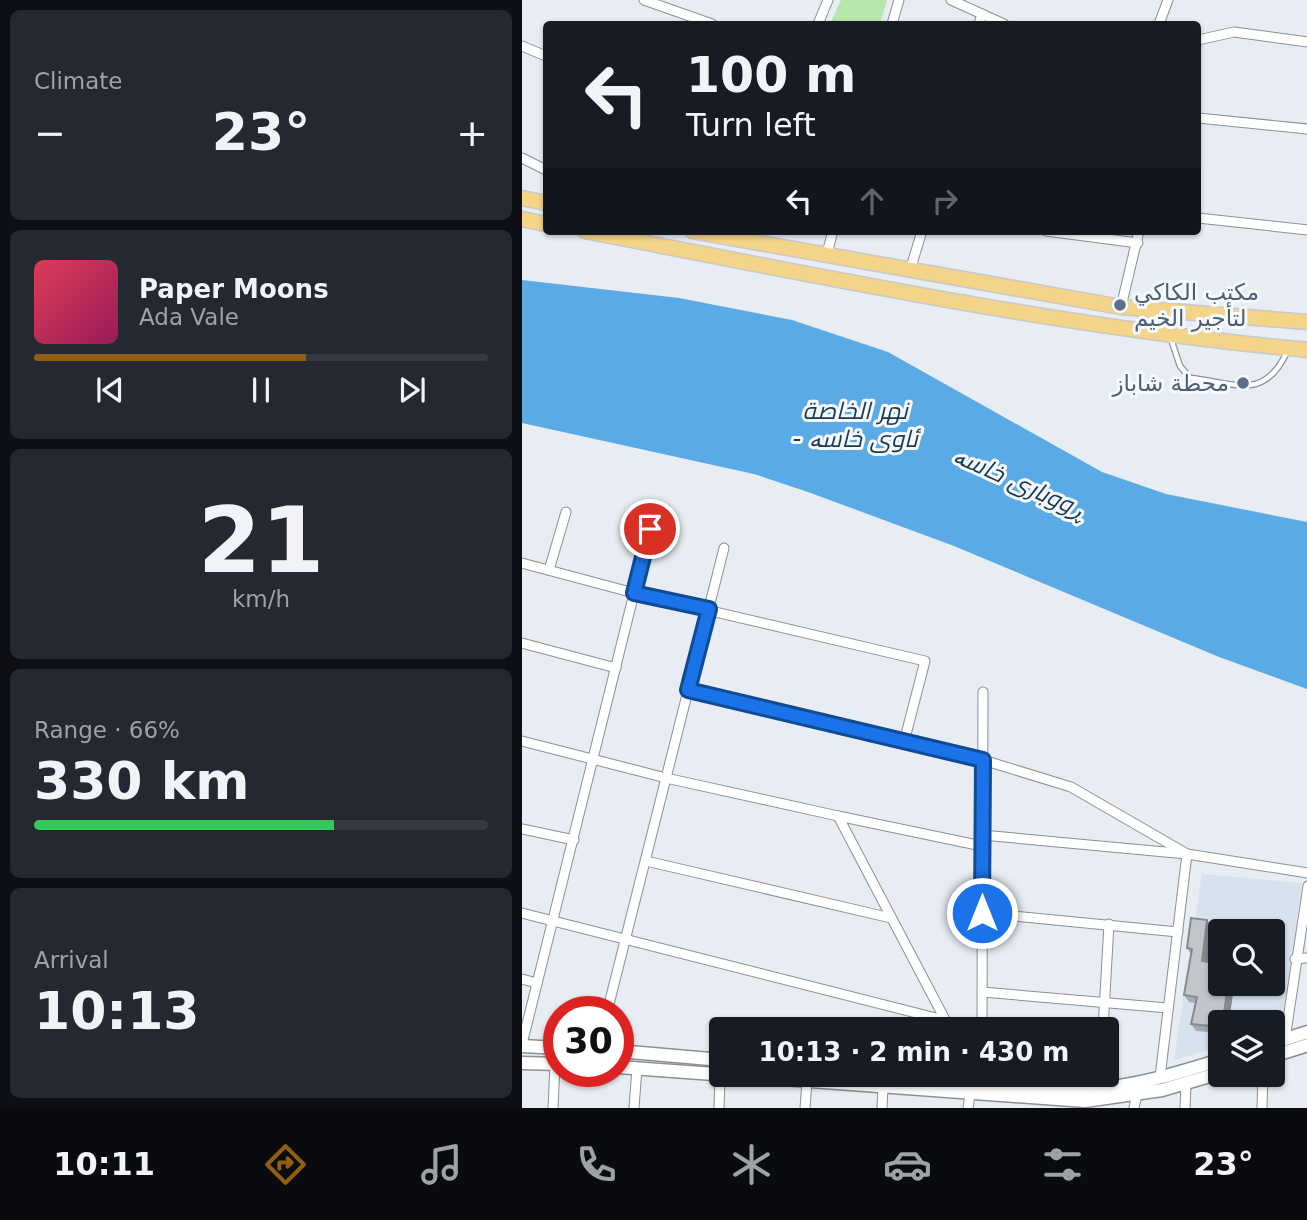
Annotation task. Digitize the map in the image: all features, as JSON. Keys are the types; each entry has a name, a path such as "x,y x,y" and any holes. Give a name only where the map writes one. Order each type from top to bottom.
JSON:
{"main road":[{"path":"522,198 543,202"},
{"path":"522,219 543,222"},
{"path":"606,235 901,291 1170,335 1308,349"},
{"path":"732,235 1121,307 1308,322"},
{"path":"1220,341 1223,315"},
{"path":"1265,345 1268,319"}],"street":[{"path":"643,0 703,21"},
{"path":"819,21 828,0"},
{"path":"893,21 899,0"},
{"path":"951,0 997,21"},
{"path":"1160,21 1168,0"},
{"path":"980,21 982,14"},
{"path":"1201,39 1234,32 1308,42"},
{"path":"522,46 543,54"},
{"path":"1201,118 1308,128"},
{"path":"522,158 543,168"},
{"path":"1201,218 1308,230"},
{"path":"827,253 832,235"},
{"path":"911,267 921,235"},
{"path":"1077,235 1138,243"},
{"path":"1121,307 1139,235"},
{"path":"549,570 566,512"},
{"path":"543,1047 522,1045 650,529"},
{"path":"611,996 724,548"},
{"path":"522,563 634,593 926,661 904,741"},
{"path":"522,643 616,668"},
{"path":"688,690 983,760 1091,796 1187,854"},
{"path":"982,1017 983,692"},
{"path":"522,740 667,778 838,816 982,841 1187,854 1308,873"},
{"path":"838,816 943,1017"},
{"path":"522,828 574,840"},
{"path":"1160,1077 1187,854"},
{"path":"646,862 891,918"},
{"path":"1285,1010 1308,886"},
{"path":"522,913 917,1017"},
{"path":"982,913 1178,932"},
{"path":"1103,1017 1109,924"},
{"path":"1295,959 1308,958"},
{"path":"522,979 537,983"},
{"path":"982,992 1168,1008"},
{"path":"1285,1039 1308,1032"},
{"path":"1285,1052 1308,1045"},
{"path":"634,1052 709,1059"},
{"path":"679,1072 681,1056"},
{"path":"522,1063 543,1064"},
{"path":"1119,1080 1160,1077 1208,1063"},
{"path":"634,1068 709,1075"},
{"path":"634,1108 637,1068"},
{"path":"922,1087 1045,1104 1137,1094 1208,1077"},
{"path":"1185,1108 1186,1084"},
{"path":"553,1108 555,1087"},
{"path":"719,1108 720,1087"},
{"path":"805,1108 807,1087"},
{"path":"881,1087 882,1108"},
{"path":"1262,1108 1263,1087"},
{"path":"968,1108 970,1094"},
{"path":"1134,1108 1137,1094"}],"lane":[{"path":"1170,335 1185,375 1243,384 1267,382 1278,371 1289,348"}],"shaded area":[{"path":"1202,874 1302,883 1285,1010 1208,1010 1208,1050 1174,1060"}],"green space":[{"path":"841,0 887,0 881,21 831,21"}],"water":[{"name":"نهر الخاصة - ئاوی خاسە","path":"522,280 679,298 792,320 888,352 1102,472 1166,494 1307,522 1307,689 1219,657 954,546 808,492 754,474 522,423"}],"building":[{"path":"1191,918 1207,920 1202,961 1208,962 1208,996 1226,996 1224,1010 1208,1010 1208,1026 1191,1024 1197,997 1184,995 1192,949 1187,948"}],"place":[{"name":"مكتب الكاكي لتأجير الخيم","path":"1120,305"},
{"name":"محطة شاباز","path":"1243,383"}],"route":[{"path":"650,529 634,593 709,609 688,690 983,760 982,913"}],"water label":[{"name":"ڕووباری خاسە","path":"1020,483"}]}
